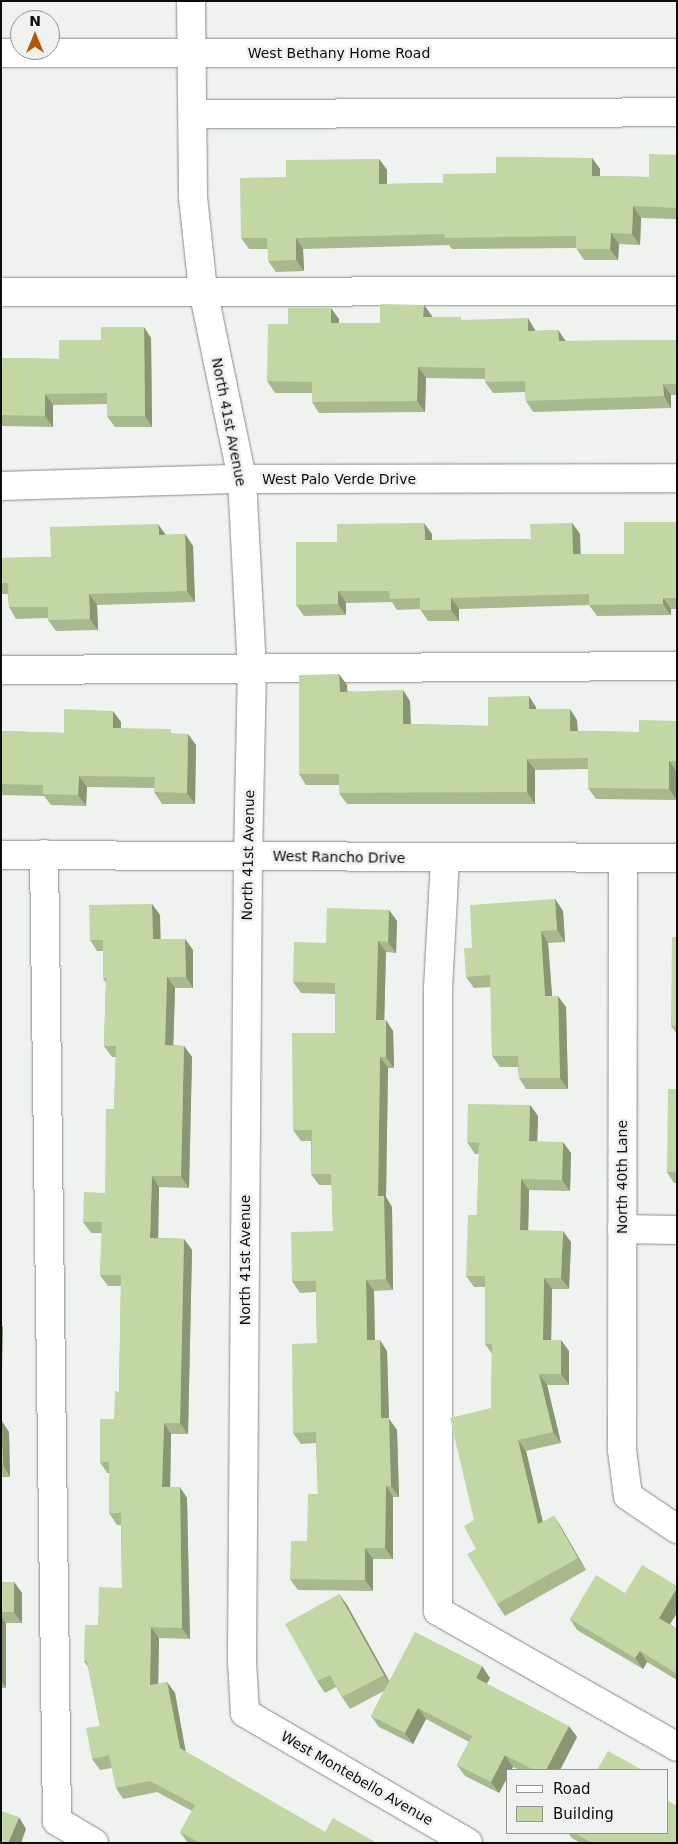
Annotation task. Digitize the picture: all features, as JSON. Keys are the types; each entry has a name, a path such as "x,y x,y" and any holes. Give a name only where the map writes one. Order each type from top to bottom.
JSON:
{"street":[{"name":"North 41st Avenue","path":"190,1 194,53 193,197 203,290 242,479 252,667 248,855 242,1662 245,1713"},
{"name":"West Bethany Home Road","path":"1,53 677,53"},
{"path":"193,114 677,112"},
{"path":"1,292 203,290 677,291"},
{"name":"West Palo Verde Drive","path":"1,486 242,479 677,478"},
{"path":"1,670 252,667 677,666"},
{"path":"44,854 57,1821 94,1843"},
{"name":"West Rancho Drive","path":"1,855 248,855 445,859 677,858"},
{"name":"North 40th Lane","path":"623,858 622,1450 628,1496 677,1529"},
{"path":"445,859 438,989 438,1611 677,1748"},
{"path":"622,1230 677,1230"},
{"name":"West Montebello Avenue","path":"245,1713 468,1843"}],"building":[{"path":"649,154 677,155 677,208 633,206 632,234 611,233 610,249 576,249 576,236 445,238 444,234 296,238 296,260 268,261 267,238 241,238 240,178 286,177 286,160 379,159 379,184 443,183 443,174 496,173 496,157 592,158 592,176 649,177"},
{"path":"380,304 424,305 423,317 461,317 461,320 528,318 528,331 558,330 559,341 677,340 677,384 663,384 664,396 526,401 525,381 485,382 485,368 418,367 417,401 312,402 312,382 267,381 268,324 288,324 288,308 331,308 331,323 380,323"},
{"path":"101,327 144,327 145,416 107,416 107,393 45,394 45,416 1,415 1,358 59,359 59,340 101,340"},
{"path":"624,522 677,522 677,598 663,598 663,604 589,605 589,594 451,598 451,610 420,610 420,598 390,599 389,591 338,591 338,604 296,605 296,542 337,542 337,524 424,523 425,540 476,540 531,539 530,524 572,523 573,554 624,554"},
{"path":"158,524 159,535 185,534 187,591 89,594 90,619 48,620 48,607 9,607 8,583 1,583 1,558 51,557 50,527"},
{"path":"339,674 340,692 403,690 403,724 488,726 488,697 529,696 529,709 570,709 570,731 639,732 639,720 677,721 677,761 669,761 669,789 588,788 588,758 527,759 527,792 339,793 339,774 299,774 299,675"},
{"path":"64,709 113,711 113,728 171,729 171,733 188,734 187,793 154,792 155,777 79,776 78,795 43,794 43,785 1,784 1,731 64,733"},
{"path":"555,899 557,930 541,931 545,996 558,996 560,1078 519,1078 518,1056 492,1056 490,975 466,977 464,948 472,948 470,905"},
{"path":"152,904 153,939 185,939 186,977 167,977 165,1045 184,1046 181,1176 152,1176 150,1238 184,1239 180,1423 164,1423 162,1487 180,1487 182,1628 151,1627 150,1685 167,1682 180,1748 325,1832 333,1818 377,1843 200,1843 180,1832 195,1805 150,1781 116,1788 109,1755 92,1759 86,1728 100,1726 87,1661 84,1661 85,1625 98,1625 99,1587 122,1588 121,1513 109,1513 109,1462 100,1462 100,1419 114,1419 115,1391 119,1392 121,1275 100,1275 102,1222 83,1222 84,1192 105,1193 106,1109 114,1109 116,1046 104,1046 106,978 103,978 103,940 90,940 89,905"},
{"path":"327,908 389,910 388,942 378,941 376,1020 386,1020 386,1057 380,1057 378,1196 384,1196 386,1279 366,1280 367,1340 380,1340 381,1418 389,1418 391,1486 386,1486 385,1548 365,1548 365,1580 290,1579 291,1541 307,1541 308,1494 318,1494 316,1432 293,1433 292,1344 317,1343 316,1281 292,1281 291,1232 333,1231 331,1174 311,1174 312,1130 293,1130 292,1033 335,1033 335,983 293,982 294,942 326,943"},
{"path":"672,937 677,937 677,1026 671,1026"},
{"path":"668,1089 677,1089 677,1172 667,1172"},
{"path":"468,1104 530,1105 529,1141 563,1142 562,1180 521,1179 520,1230 563,1231 561,1278 544,1278 543,1340 561,1340 561,1374 539,1374 553,1432 518,1440 538,1524 554,1516 578,1558 497,1604 467,1554 476,1549 464,1526 474,1520 450,1418 491,1408 492,1344 485,1344 485,1276 466,1276 468,1215 477,1215 479,1143 467,1142"},
{"path":"1,1421 3,1465 1,1465"},
{"path":"642,1565 677,1586 659,1618 677,1629 677,1674 640,1651 635,1658 570,1619 596,1575 625,1593"},
{"path":"1,1582 14,1582 14,1612 1,1612"},
{"path":"339,1594 384,1675 342,1697 330,1675 317,1681 285,1624"},
{"path":"415,1632 482,1666 476,1678 569,1726 547,1769 532,1769 505,1755 491,1782 457,1765 472,1736 418,1708 405,1733 371,1716"},
{"path":"608,1751 640,1769 598,1769"},
{"path":"668,1801 677,1806 677,1843 592,1843 577,1834 668,1834"},
{"path":"1,1811 19,1817 8,1843 1,1843"}]}
